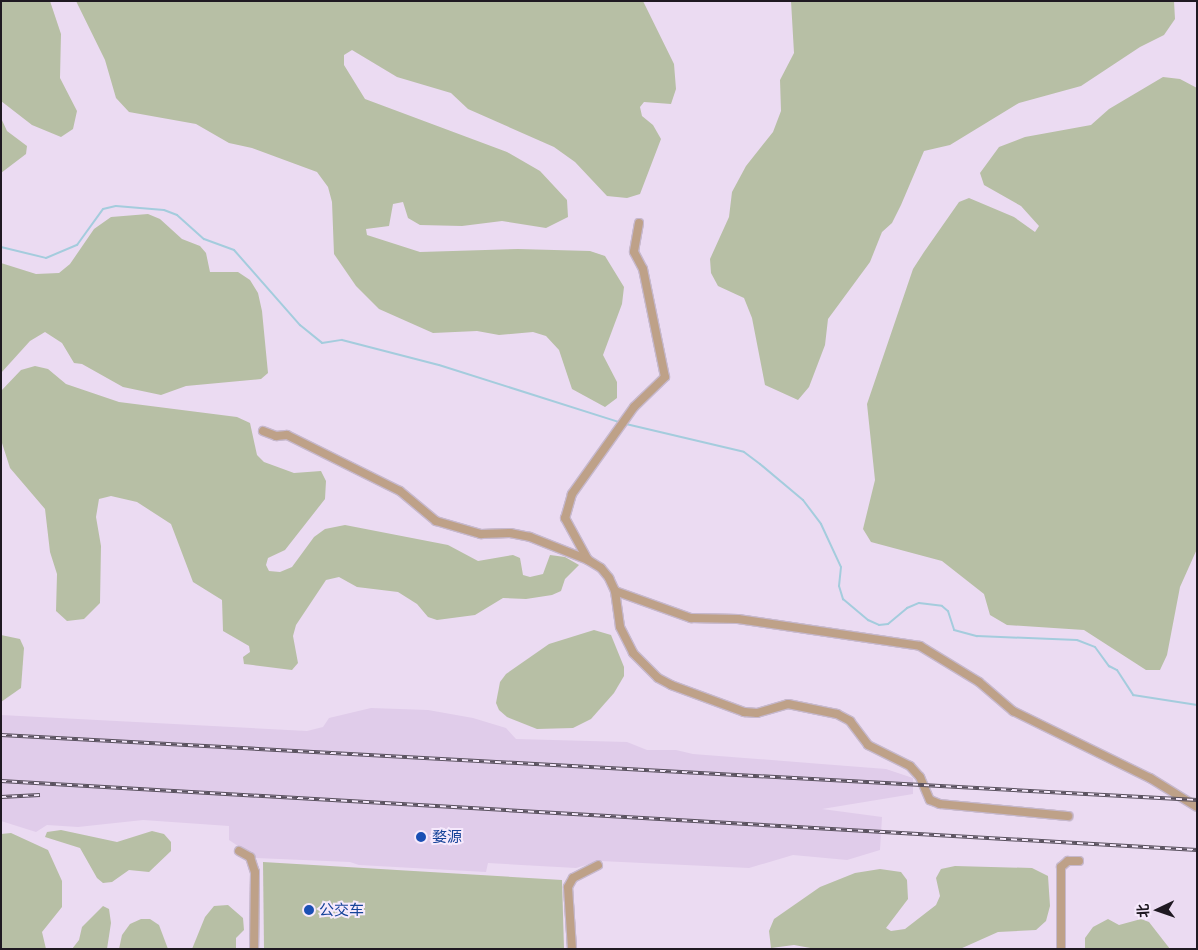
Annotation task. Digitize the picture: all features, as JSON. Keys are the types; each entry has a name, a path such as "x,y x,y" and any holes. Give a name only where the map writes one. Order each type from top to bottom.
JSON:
{"street":[{"path":"588,560 566,522 568,503 634,407 665,377 644,269 634,252 639,223"},
{"path":"263,431 276,436 287,435 400,491 436,521 481,534 510,533 530,537 588,560 601,568 615,592 620,627 633,653 658,678 671,685 744,712 757,713 788,704 837,714 850,721 868,745 910,766 920,777 930,800 940,804 1068,816"},
{"path":"615,592 691,618 738,619 920,646 979,682 1013,711 1150,778 1197,807"},
{"path":"239,851 250,857 255,872 254,949"},
{"path":"1061,949 1060,866 1068,860 1078,861"},
{"path":"572,949 568,887 573,878 598,866"}],"shaded area":[{"path":"371,708 428,710 473,718 506,728 516,739 627,742 647,750 676,750 693,754 886,769 913,778 913,794 822,809 882,817 880,850 847,860 793,855 749,868 600,861 576,868 488,863 486,872 359,865 350,862 256,858 229,840 229,826 143,820 78,827 47,825 36,832 1,821 1,715 307,731 323,727 329,718"}],"green space":[{"path":"1,1 50,1 61,34 60,78 77,111 73,129 61,137 32,125 1,101"},
{"path":"76,1 643,1 674,64 676,89 671,104 644,102 640,107 642,116 653,125 661,139 640,194 627,198 607,196 575,162 554,147 468,109 451,93 397,77 352,50 344,55 344,65 365,99 507,152 540,171 567,200 568,217 546,228 502,221 462,226 420,225 408,218 403,202 393,204 389,226 366,229 367,235 420,252 518,249 590,251 605,256 624,287 622,304 603,355 617,382 617,398 605,407 572,389 559,350 546,336 533,332 499,335 477,331 433,333 379,309 356,286 334,254 332,202 328,187 317,172 252,148 229,143 196,124 129,112 116,98 105,60"},
{"path":"791,1 1174,1 1175,19 1164,35 1140,47 1081,86 1019,103 950,145 924,151 901,205 892,223 882,232 870,262 828,319 825,345 809,387 798,400 765,385 752,318 744,298 718,286 711,273 710,259 729,217 732,192 746,166 773,132 781,111 780,80 794,53"},
{"path":"1163,77 1180,79 1197,88 1197,549 1180,587 1167,655 1160,670 1146,670 1084,630 1007,625 990,615 984,594 942,561 871,542 863,529 875,480 867,404 913,269 924,252 959,202 969,198 1014,217 1035,232 1039,226 1021,206 984,185 980,173 999,147 1025,137 1091,125 1109,109"},
{"path":"1,118 7,131 27,146 26,154 1,173"},
{"path":"148,214 160,219 182,239 200,246 206,253 210,272 238,272 250,280 258,293 262,311 268,373 261,379 186,386 161,395 123,387 82,364 74,363 62,343 45,332 30,341 1,373 1,263 36,274 59,273 70,264 94,229 111,217"},
{"path":"35,366 48,369 66,384 119,402 237,417 250,423 257,455 264,462 294,473 321,471 326,481 325,499 285,550 268,558 266,565 269,571 280,572 292,567 314,537 325,529 345,525 448,545 478,561 513,555 520,558 523,575 530,577 543,574 550,555 565,557 579,565 565,579 561,591 552,595 526,599 503,598 475,615 437,620 428,617 417,604 398,592 357,587 339,577 326,580 296,625 293,636 298,663 292,670 244,664 243,657 250,652 249,646 223,631 222,600 193,582 171,524 137,502 111,496 99,499 96,517 101,546 100,603 84,619 67,621 56,611 57,574 50,552 45,509 10,468 1,440 1,391 21,370"},
{"path":"594,630 611,635 624,667 624,676 614,693 591,719 573,728 537,729 507,717 499,710 496,703 500,682 506,674 549,644"},
{"path":"1,635 20,639 24,648 21,688 1,702"},
{"path":"61,830 117,842 152,831 164,834 171,842 171,851 149,872 129,870 112,882 103,883 97,878 80,848 45,837 47,832"},
{"path":"11,833 48,850 62,881 62,907 42,932 46,949 1,949 1,834"},
{"path":"263,862 562,880 564,949 264,949"},
{"path":"955,866 1032,868 1048,876 1050,906 1046,921 1036,930 998,932 960,949 816,949 794,945 771,948 769,931 774,919 820,887 855,873 880,869 901,872 907,880 908,899 886,928 891,931 905,929 936,905 940,896 936,878 941,869"},
{"path":"228,905 243,918 244,930 236,938 236,949 192,949 205,917 214,906"},
{"path":"103,906 109,909 111,923 107,949 72,949 79,940 82,927"},
{"path":"141,919 150,919 159,925 168,949 119,949 122,935 130,924"},
{"path":"1108,919 1119,925 1141,919 1149,922 1170,949 1085,949 1085,938 1093,927"}],"waterway":[{"path":"1,247 46,258 77,245 103,209 116,206 164,210 177,215 204,239 234,250 300,325 322,343 342,340 439,365 619,422"},
{"path":"626,424 744,452 760,464 803,500 821,524 841,567 839,586 843,599 868,620 879,625 888,624 907,608 919,603 942,606 948,611 954,630 977,636 1077,640 1095,647 1109,666 1117,670 1133,695 1197,705"}],"railway":[{"path":"1,735 1197,800"},
{"path":"1,781 1197,850"},
{"path":"1,797 40,795"}],"place":[{"name":"婺源","path":"421,837"},
{"name":"公交车","path":"309,910"}]}
